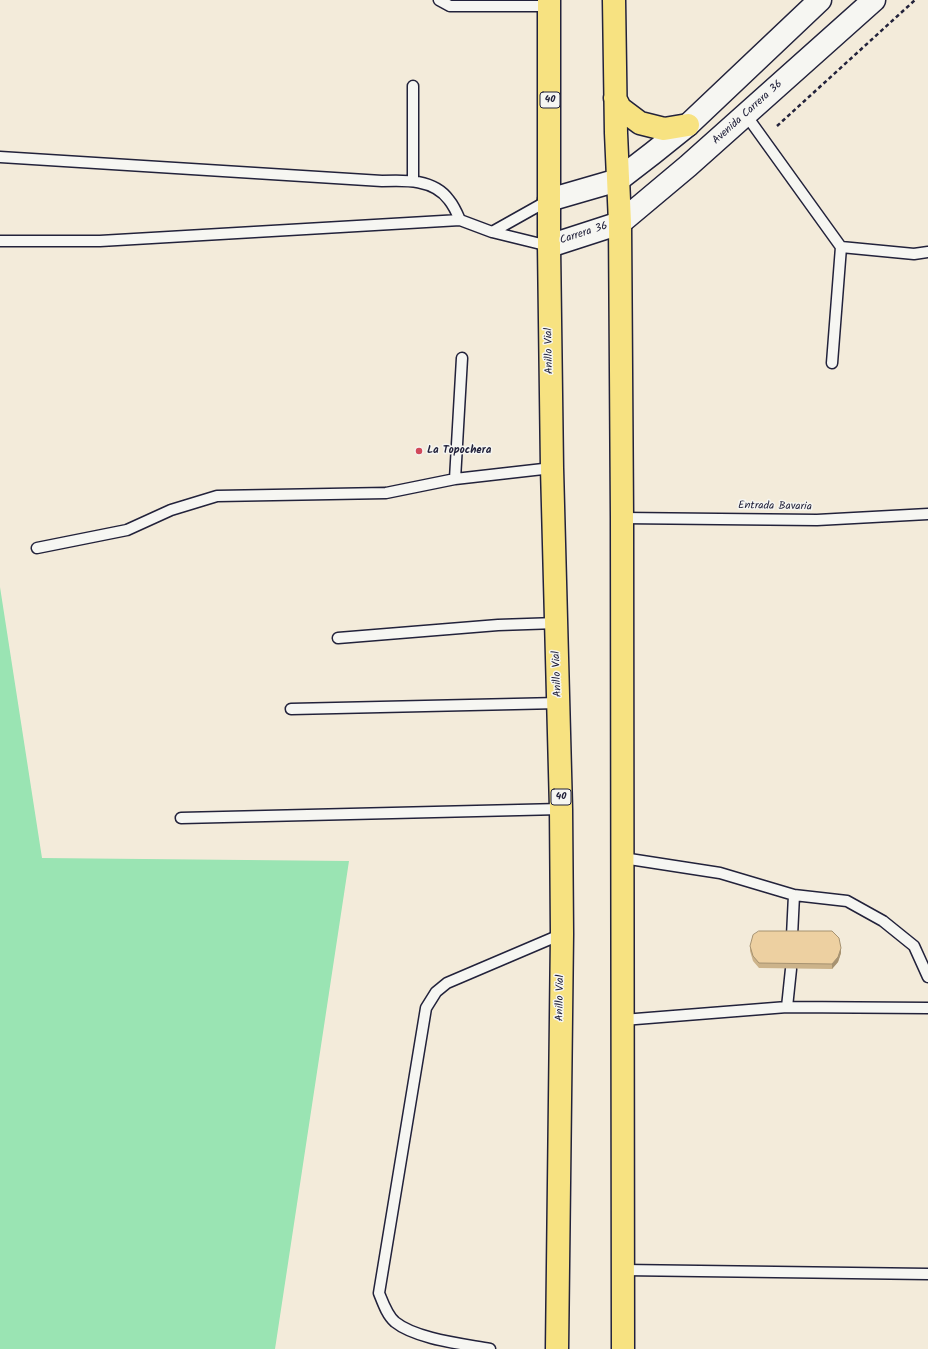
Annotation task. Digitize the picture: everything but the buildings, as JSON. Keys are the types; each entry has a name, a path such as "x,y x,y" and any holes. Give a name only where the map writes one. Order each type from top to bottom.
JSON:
{"highway":[{"path":"614,0 615,98 620,223 622,518 623,1349"},
{"name":"Anillo Vial","path":"549,3 549,246 552,468 559,703 562,934 558,1349"},
{"path":"615,98 620,108 640,123 664,129 688,126"}],"main road":[{"path":"549,200 618,180 688,126 820,0"},
{"name":"Avenida Carrera 36","path":"620,223 688,166 874,0"},
{"name":"Carrera 36","path":"549,246 620,223"}],"lane":[{"path":"439,0 450,6 549,3"},
{"path":"413,86 413,181"},
{"path":"746,115 841,247 832,363"},
{"path":"0,158 382,181 413,181 438,189 450,200 460,220"},
{"path":"492,232 549,200"},
{"path":"0,241 100,242 460,220 492,232 549,246"},
{"path":"841,247 914,254 928,252"},
{"path":"454,479 462,358"},
{"path":"37,548 127,530 171,510 217,496 386,493 454,479 552,468"},
{"name":"Entrada Bavaria","path":"622,518 817,520 928,514"},
{"path":"338,638 498,625 557,623"},
{"path":"291,709 559,703"},
{"path":"181,818 561,809"},
{"path":"623,858 720,873 794,895 847,901 882,921 914,946 928,977"},
{"path":"792,936 794,895"},
{"path":"490,1349 415,1334 395,1322 384,1308 379,1293 426,1008 436,992 447,984 562,934"},
{"path":"787,1007 791,969"},
{"path":"623,1020 787,1007 928,1008"},
{"path":"623,1270 928,1274"}],"path":[{"path":"763,138 915,0"}],"green space":[{"path":"0,587 42,858 349,861 275,1349 0,1349"}],"place":[{"name":"La Topochera","path":"419,451"}]}
